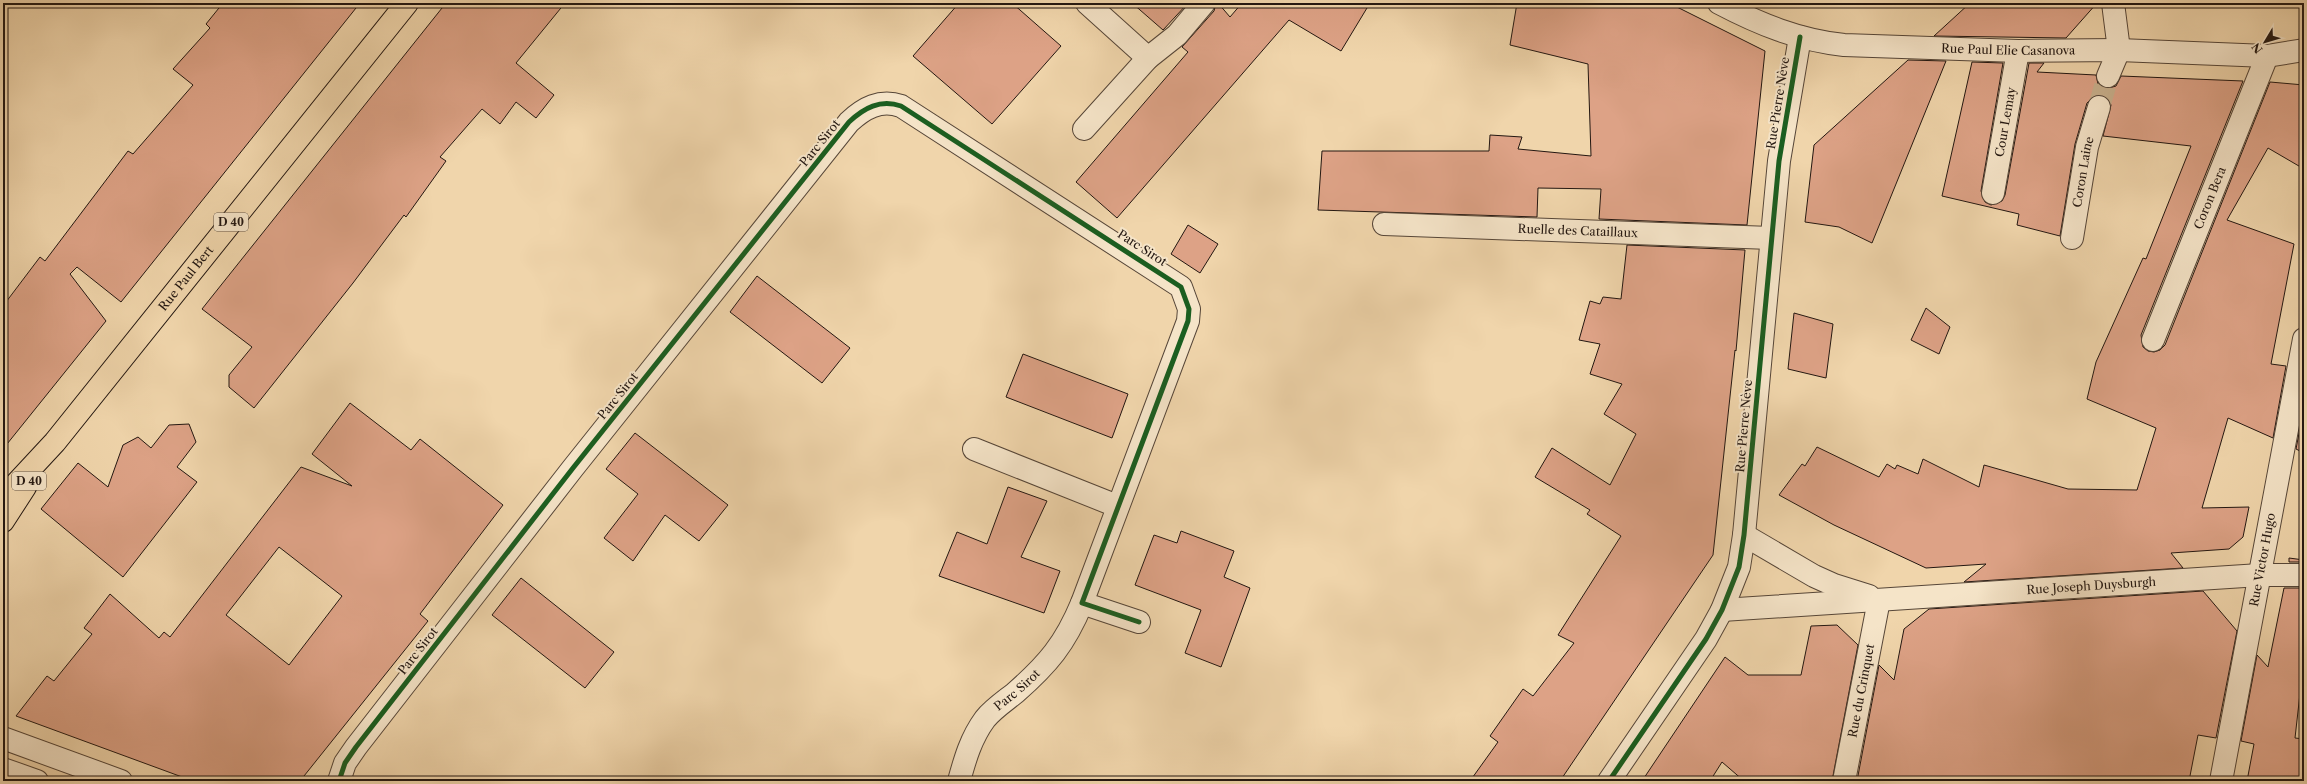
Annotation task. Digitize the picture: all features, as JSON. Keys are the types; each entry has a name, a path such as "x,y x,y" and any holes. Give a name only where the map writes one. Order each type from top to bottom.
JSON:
{"main road":[{"name":"Rue Paul Bert","path":"3,498 55,442 407,3"},
{"name":"Rue Paul Bert","path":"3,521 55,442"}],"street":[{"path":"1087,3 1148,58"},
{"path":"1084,129 1148,58 1177,35 1204,3"},
{"name":"Rue Paul Elie Casanova","path":"1719,3 1769,27 1800,37 1844,45 2018,51 2119,50 2267,56 2304,50"},
{"path":"2108,76 2119,50 2113,3"},
{"name":"Rue Pierre Nève","path":"1609,781 1706,639 1722,610 1739,568 1744,535 1779,161 1800,37"},
{"name":"Cour Lemay","path":"1992,193 2018,51"},
{"name":"Coron Bera","path":"2153,340 2267,56"},
{"name":"Parc Sirot","path":"338,781 345,763 356,747 568,474 849,122 870,106 892,103 901,106 1181,287 1189,309 1188,321 1116,506 1071,630 1062,644 1027,682 986,717 978,729 970,746 959,781"},
{"name":"Coron Laine","path":"2072,238 2087,147 2099,107"},
{"name":"Ruelle des Cataillaux","path":"1384,224 1771,238"},
{"name":"Rue Victor Hugo","path":"2221,781 2304,340"},
{"path":"974,449 1116,506"},
{"name":"Rue Joseph Duysburgh","path":"1744,535 1814,576 1834,585 1880,600"},
{"name":"Rue Joseph Duysburgh","path":"1722,610 2260,575 2304,575"},
{"name":"Rue du Crinquet","path":"1844,781 1880,600"},
{"path":"1082,603 1139,622"},
{"path":"3,738 121,781"},
{"path":"3,769 38,781"}],"building":[{"path":"223,3 360,3 121,302 77,267 70,274 106,321 3,449 3,306 40,257 45,261 128,151 133,154 193,85 173,69 210,28 206,24"},
{"path":"446,3 565,3 516,63 554,95 536,118 516,102 500,124 482,109 440,157 446,161 406,217 404,215 353,283 254,408 229,387 229,375 252,347 202,309"},
{"path":"959,3 1012,3 1061,46 992,124 913,56"},
{"path":"1132,3 1188,3 1163,30"},
{"path":"1216,3 1218,3 1230,17 1242,3 1370,3 1341,51 1289,20 1117,218 1076,182 1188,52 1182,47 1214,11"},
{"path":"1517,3 1669,3 1765,51 1747,225 1599,219 1601,189 1538,188 1537,217 1318,210 1322,151 1489,151 1490,135 1522,137 1518,149 1591,156 1588,64 1510,45"},
{"path":"1970,3 2097,3 2066,38 1934,36"},
{"path":"1908,60 1946,61 1872,243 1839,227 1805,222 1814,145"},
{"path":"1972,62 2003,63 1981,191 1985,202 1991,205 2002,201 2005,195 2029,63 2044,63 2037,72 2096,75 2098,84 2109,88 2116,86 2121,76 2243,81 2141,335 2143,347 2148,351 2154,352 2160,350 2165,345 2270,82 2304,85 2304,169 2268,148 2227,220 2294,244 2271,364 2286,366 2273,438 2228,418 2202,508 2249,507 2243,537 2229,549 2171,553 2183,568 1964,582 1986,564 1926,568 1834,525 1779,495 1802,464 1805,466 1817,447 1879,477 1887,464 1895,469 1897,465 1918,474 1923,459 1979,487 1984,465 2068,489 2137,490 2156,428 2087,399 2096,362 2143,258 2146,259 2191,146 2103,136 2111,105 2108,98 2102,95 2096,95 2087,103 2075,144 2060,236 2017,225 2019,214 1942,196"},
{"path":"1188,225 1218,244 1200,273 1171,254"},
{"path":"1627,245 1745,250 1736,351 1735,350 1713,555 1560,781 1470,781 1498,742 1490,736 1523,689 1533,696 1574,643 1558,635 1621,536 1587,514 1590,510 1535,477 1552,448 1610,485 1636,434 1604,414 1622,384 1590,374 1600,344 1579,340 1590,301 1600,304 1603,297 1621,299"},
{"path":"757,276 850,348 822,383 730,312"},
{"path":"1926,308 1950,327 1939,354 1911,340"},
{"path":"1794,313 1833,324 1826,378 1788,369"},
{"path":"1023,354 1128,394 1112,438 1006,397"},
{"path":"350,403 411,450 420,439 503,505 420,614 428,621 300,781 193,781 16,716 47,676 54,681 92,634 84,628 110,594 159,638 164,632 170,637 301,467 352,486 312,454","holes":["279,547 342,596 289,665 226,615"]},
{"path":"2304,407 2304,453 2296,449"},
{"path":"189,424 196,442 177,467 197,482 123,577 41,509 78,463 108,487 123,445 138,437 151,448 169,425"},
{"path":"635,433 728,505 699,541 665,515 633,561 604,538 638,494 606,469"},
{"path":"1008,487 1047,501 1021,557 1060,571 1044,613 939,576 957,532 987,544"},
{"path":"1181,531 1234,551 1224,577 1250,588 1221,667 1185,653 1201,610 1135,585 1154,535 1177,543"},
{"path":"2289,558 2304,560 2304,562 2289,562"},
{"path":"521,578 614,652 585,688 492,615"},
{"path":"2284,588 2304,588 2304,658 2295,738 2304,739 2304,781 2247,781 2254,744 2241,741 2257,655 2268,667"},
{"path":"2203,591 2237,631 2216,738 2198,735 2189,781 1857,781 1879,665 1894,680 1904,629 1929,609"},
{"path":"1837,625 1858,645 1832,781 1744,781 1722,762 1710,781 1642,781 1725,657 1748,675 1801,675 1811,626"}],"tunnel":[{"path":"2099,107 2108,76"}],"cycle path":[{"path":"1609,781 1706,639 1722,610 1739,567 1744,535 1779,161 1800,37"},
{"path":"339,781 345,763 356,747 573,468 849,122 860,113 879,104 893,104 901,106 1181,287 1189,309 1188,321 1082,603 1139,622"}]}
